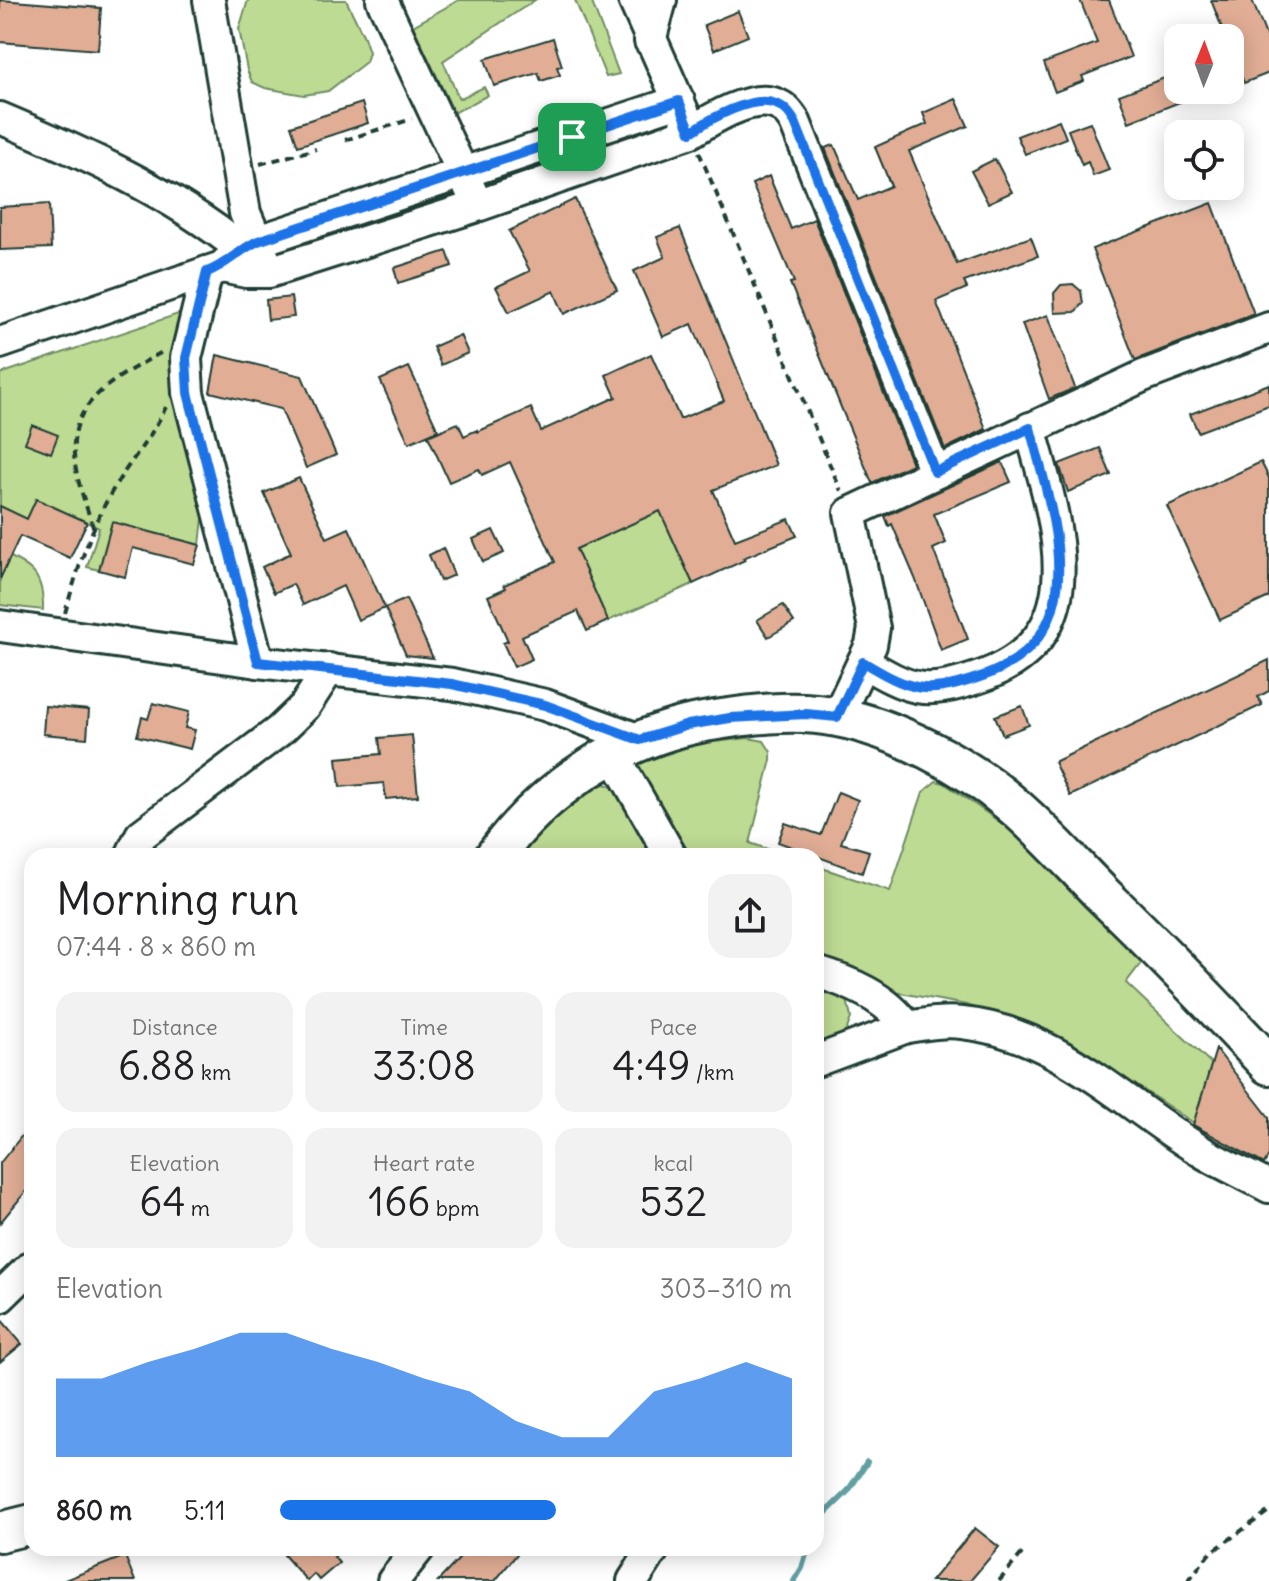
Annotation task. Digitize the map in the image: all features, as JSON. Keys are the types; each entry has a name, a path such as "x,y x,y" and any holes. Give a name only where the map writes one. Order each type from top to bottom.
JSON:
{"main road":[{"path":"502,848 527,819 579,774 626,747 688,725 730,718 806,714 837,717 917,745 957,766 1010,802 1188,978 1269,1065"},
{"path":"0,1532 24,1526"}],"street":[{"path":"209,0 245,213 232,257 190,335 186,358 188,393 258,662"},
{"path":"382,0 477,206"},
{"path":"634,0 691,132"},
{"path":"650,41 661,0"},
{"path":"0,343 464,174 679,101"},
{"path":"0,118 180,205 246,272 269,272 477,206 691,132 721,113 762,102 774,102 786,109 795,122 935,472"},
{"path":"232,257 269,272"},
{"path":"837,717 871,645 873,614 850,513 1143,376 1269,328"},
{"path":"863,662 909,687 933,690 987,675 1015,663 1033,648 1047,623 1059,574 1053,515 1030,428"},
{"path":"0,626 258,662 452,684 545,705 626,747 668,848"},
{"path":"135,848 141,835 279,731 305,706 329,669"},
{"path":"824,975 866,992 892,1010 907,1027"},
{"path":"824,1058 907,1027 962,1023 987,1027 1034,1044 1093,1076 1203,1152 1269,1187"},
{"path":"0,1297 24,1274"},
{"path":"393,1581 413,1556"},
{"path":"633,1581 649,1556"}],"path":[{"path":"345,140 434,111"},
{"path":"691,132 850,513"},
{"path":"238,170 316,149"},
{"path":"93,529 73,456 80,418 104,387 190,335"},
{"path":"59,634 82,554 93,529 122,475 150,438 168,401"},
{"path":"1188,1581 1209,1554 1269,1511"},
{"path":"999,1581 1024,1551"}],"green space":[{"path":"248,0 346,0 369,52 366,62 328,91 304,95 265,88 252,82 239,29"},
{"path":"459,0 535,0 443,61 459,99 484,87 488,95 454,113 413,26"},
{"path":"575,0 591,0 619,74 606,77"},
{"path":"647,125 650,134 504,183 501,175"},
{"path":"456,189 460,198 284,257 281,248"},
{"path":"193,309 204,509 200,545 112,522 99,570 87,567 99,528 37,499 27,519 0,506 0,374"},
{"path":"660,511 693,584 608,621 576,549"},
{"path":"0,552 34,573 41,588 43,610 0,605"},
{"path":"748,738 764,741 771,752 771,760 750,843 765,848 678,848 635,768 637,764 697,744"},
{"path":"936,781 944,783 1030,843 1147,955 1126,983 1212,1064 1194,1123 1095,1058 1027,1025 967,1005 895,992 824,964 824,869 890,891 923,792"},
{"path":"605,784 617,789 653,848 520,848 570,804"},
{"path":"824,987 847,999 851,1018 844,1037 824,1048"}],"building":[{"path":"0,0 101,8 98,50 0,42"},
{"path":"1080,0 1109,0 1131,57 1082,76 1084,81 1055,92 1044,63 1097,43"},
{"path":"1211,0 1252,0 1269,43 1269,73 1244,83 1244,24 1220,24"},
{"path":"738,11 748,36 714,50 704,25"},
{"path":"553,38 562,66 557,67 560,75 541,81 538,73 494,86 485,59"},
{"path":"1164,78 1164,104 1175,104 1129,122 1119,95"},
{"path":"956,99 968,126 909,151 957,264 1031,237 1038,256 964,282 967,288 936,301 986,429 945,449 825,148 834,145 858,200 891,186 875,147 927,124 923,113"},
{"path":"362,103 368,123 298,146 291,126"},
{"path":"1059,120 1066,138 1025,154 1017,136"},
{"path":"1090,122 1109,170 1093,176 1088,162 1082,165 1068,130"},
{"path":"995,159 1012,192 988,203 971,171"},
{"path":"769,176 791,229 814,219 912,464 872,483 790,283 794,282 752,184"},
{"path":"575,199 617,290 564,314 554,291 509,312 496,287 530,271 509,231"},
{"path":"1212,203 1254,314 1135,360 1092,249"},
{"path":"49,204 51,248 0,250 0,207"},
{"path":"680,228 776,465 713,490 735,540 789,519 797,536 743,558 745,560 693,584 660,511 576,549 608,621 587,631 578,611 522,636 532,659 514,667 503,643 508,641 488,596 506,588 504,585 555,562 510,462 482,475 479,469 449,482 428,436 458,423 464,436 531,408 541,431 616,397 606,375 651,354 680,419 724,401 692,324 663,337 634,271 665,257 657,237"},
{"path":"447,251 452,266 398,283 394,268"},
{"path":"1073,284 1081,291 1083,303 1075,312 1055,313 1054,293 1061,285"},
{"path":"291,297 294,317 268,320 266,300"},
{"path":"1048,315 1075,388 1049,399 1022,324"},
{"path":"460,335 468,353 441,365 433,347"},
{"path":"217,355 302,376 336,455 306,468 281,409 210,392"},
{"path":"409,367 438,430 409,443 380,380"},
{"path":"1269,384 1269,405 1198,432 1190,414"},
{"path":"32,425 58,435 51,453 25,443"},
{"path":"1100,448 1111,475 1068,492 1059,464"},
{"path":"1002,462 1011,482 934,514 946,543 933,549 968,639 941,650 915,578 892,524 889,526 885,516"},
{"path":"1261,462 1269,478 1269,597 1220,620 1167,506"},
{"path":"299,478 327,538 349,528 385,608 358,620 343,586 303,605 293,584 274,593 262,567 291,553 264,493"},
{"path":"36,499 87,522 70,558 20,536 0,579 0,506 27,519"},
{"path":"112,522 200,545 194,564 133,548 125,577 99,570"},
{"path":"493,530 504,553 483,562 473,539"},
{"path":"443,548 454,575 440,581 429,555"},
{"path":"406,599 433,658 406,655 385,608"},
{"path":"783,605 794,622 768,637 757,620"},
{"path":"1269,660 1269,691 1258,697 1262,705 1070,796 1054,762"},
{"path":"153,703 189,712 185,728 195,730 190,749 137,736 142,717 148,719"},
{"path":"45,706 89,710 87,738 43,734"},
{"path":"1022,706 1029,725 1003,735 995,716"},
{"path":"412,735 418,796 386,799 384,783 340,787 337,758 381,754 379,738"},
{"path":"838,792 858,800 841,843 869,851 862,873 824,859 824,848 794,848 778,842 785,823 821,835"},
{"path":"1216,1049 1269,1117 1269,1155 1264,1164 1193,1125"},
{"path":"24,1133 24,1194 0,1223 0,1163"},
{"path":"0,1318 22,1344 0,1362"},
{"path":"975,1528 999,1547 970,1581 931,1581"},
{"path":"125,1556 135,1581 65,1581 65,1580"},
{"path":"285,1556 335,1556 339,1563 319,1580 314,1574 307,1581"},
{"path":"455,1556 515,1556 495,1581 438,1581 459,1559"}],"waterway":[{"path":"824,1514 848,1491 867,1462"},
{"path":"794,1581 806,1556"}],"route":[{"path":"679,101 691,132 721,113 762,102 774,102 786,109 795,122 827,199 935,472 1030,428 1053,515 1059,574 1047,623 1033,648 1015,663 987,675 933,690 909,687 863,662 837,717 773,714 730,718 688,725 640,740 545,705 452,684 258,662 188,393 186,358 207,272 222,267 241,249 258,241 572,137 679,101"}]}
